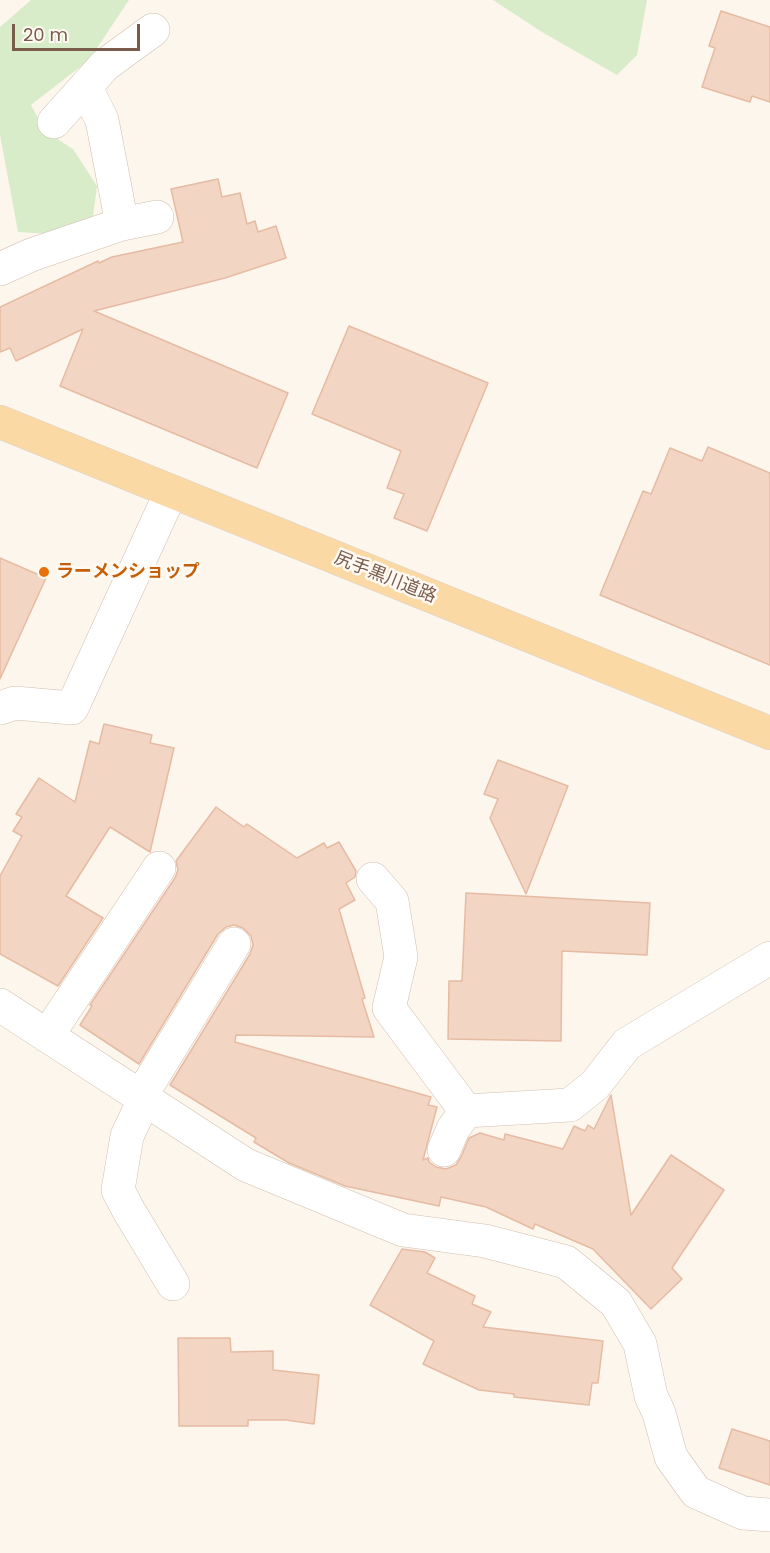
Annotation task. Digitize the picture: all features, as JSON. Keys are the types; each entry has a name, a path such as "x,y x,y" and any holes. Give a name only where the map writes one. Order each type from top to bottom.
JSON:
{"main road":[{"name":"尻手黒川道路","path":"0,422 770,733"}],"street":[{"path":"54,122 105,65 153,30"},
{"path":"86,88 102,120 122,224"},
{"path":"0,268 122,224 157,217"},
{"path":"0,708 15,702 72,708 171,492"},
{"path":"47,1036 159,868"},
{"path":"373,879 392,901 401,957 389,1008 466,1111"},
{"path":"173,1284 118,1190 127,1136 142,1098 234,944"},
{"path":"466,1111 570,1105 595,1086 627,1044 770,958"},
{"path":"0,1005 246,1165 403,1230 485,1241 566,1262 616,1304 640,1344 651,1396 659,1413 670,1457 696,1492 743,1513 770,1515"},
{"path":"444,1150 453,1129 466,1111"}],"green space":[{"path":"31,0 129,0 89,60 31,105 45,131 73,149 97,186 93,216 50,234 18,232 0,135 0,27"},
{"path":"493,0 647,0 637,55 617,75 542,32"}],"building":[{"path":"721,11 770,27 770,102 752,96 750,102 702,87 715,48 709,46"},
{"path":"218,179 222,197 240,193 247,224 255,221 258,232 276,226 286,258 225,278 94,311 288,393 257,468 60,386 83,329 16,361 10,348 0,352 0,307 98,261 99,263 112,257 183,242 171,189"},
{"path":"349,326 488,383 427,531 394,518 404,494 387,488 401,451 312,414"},
{"path":"708,447 770,473 770,665 600,595 643,491 651,494 670,448 702,461"},
{"path":"0,558 46,578 0,679"},
{"path":"104,724 152,735 150,743 174,748 150,852 110,827 66,896 103,918 58,986 0,954 0,876 22,836 13,831 22,817 16,814 39,778 75,802 90,741 99,744"},
{"path":"498,760 568,786 526,894 490,818 498,799 484,794"},
{"path":"216,807 244,827 247,824 297,858 324,843 327,848 339,842 356,871 355,877 346,883 355,900 339,909 374,1037 236,1035 235,1042 431,1097 428,1105 437,1107 423,1160 428,1158 429,1162 436,1167 446,1169 456,1165 469,1138 480,1133 504,1140 505,1134 563,1149 574,1126 585,1131 588,1125 594,1129 611,1095 631,1215 671,1155 724,1190 672,1268 682,1279 651,1309 593,1249 535,1224 533,1229 486,1207 441,1197 439,1206 345,1186 289,1163 254,1142 256,1138 170,1085 250,954 253,945 251,936 243,928 234,925 226,927 218,934 139,1064 80,1025 92,1006 90,1005 175,878 178,870 176,861"},
{"path":"466,893 650,903 647,955 562,951 561,1041 448,1039 449,981 462,981"},
{"path":"402,1249 425,1252 435,1258 427,1273 475,1296 472,1304 491,1312 483,1327 603,1341 598,1383 592,1383 589,1405 514,1397 514,1394 479,1390 423,1364 434,1341 370,1305"},
{"path":"178,1338 230,1338 231,1352 273,1351 273,1370 319,1375 314,1424 286,1420 248,1420 248,1426 179,1426"},
{"path":"732,1429 770,1441 770,1485 719,1468"}],"place":[{"name":"ラーメンショップ","path":"44,572"}]}
